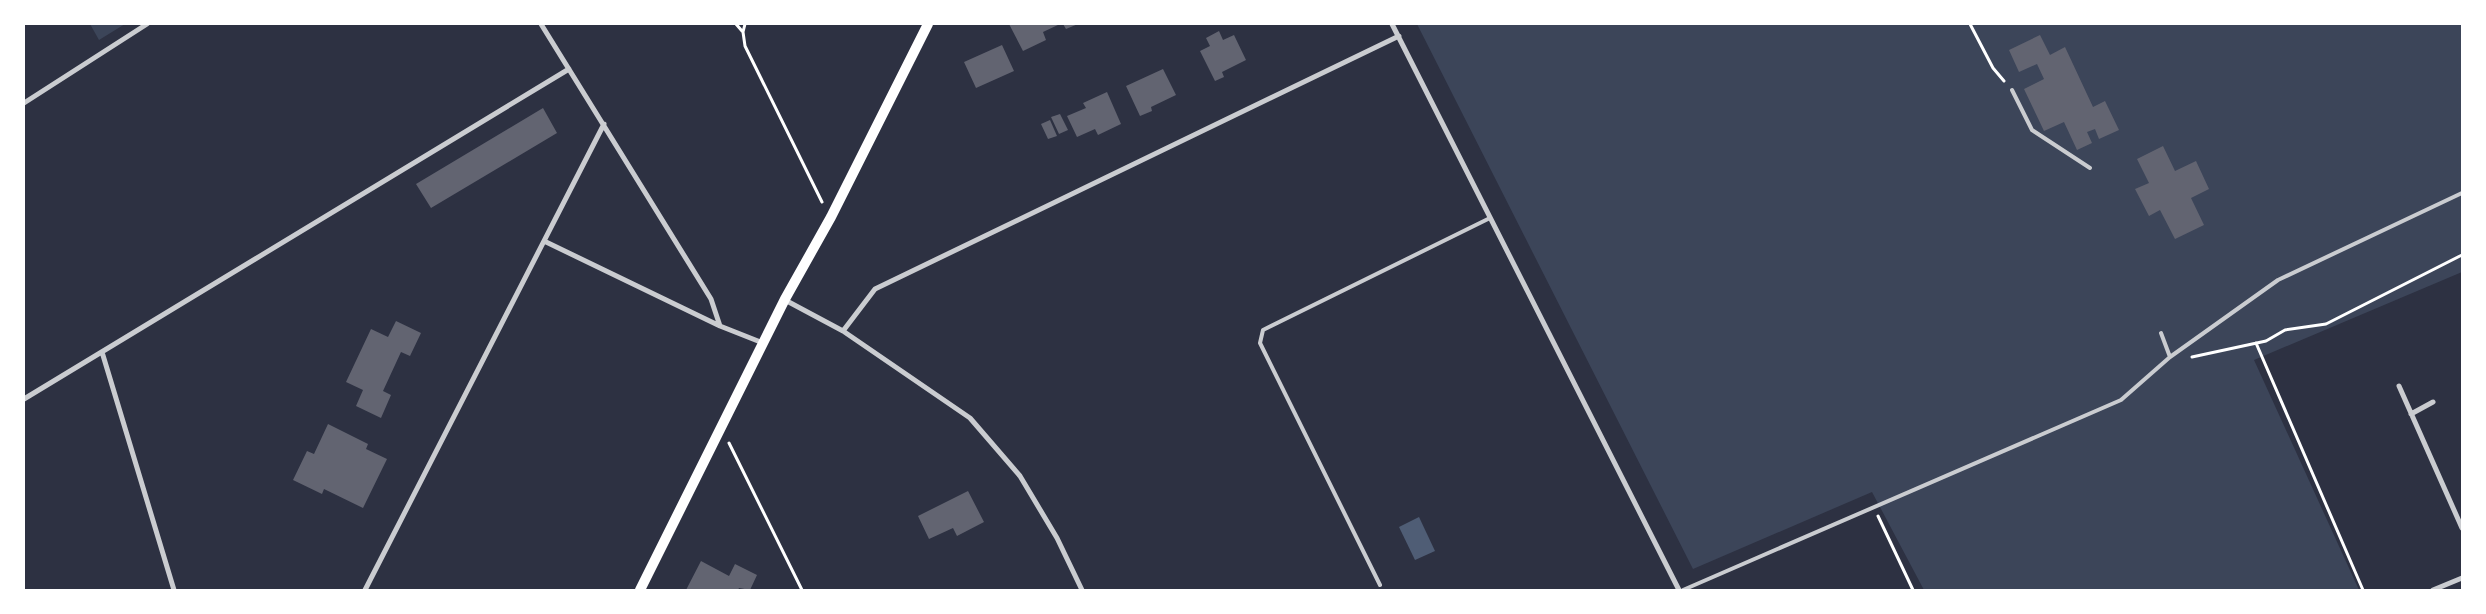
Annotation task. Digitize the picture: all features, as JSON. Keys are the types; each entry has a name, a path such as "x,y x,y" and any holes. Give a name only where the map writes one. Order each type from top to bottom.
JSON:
{"main road":[{"path":"640,590 722,429 762,343 831,217 928,24"}],"street":[{"path":"24,103 147,24"},
{"path":"540,24 604,124 711,299 720,326"},
{"path":"1392,24 1679,590"},
{"path":"843,331 875,289 1399,36"},
{"path":"24,399 569,69"},
{"path":"365,590 604,124"},
{"path":"544,241 720,326 762,343"},
{"path":"785,299 843,331 970,418 1020,476 1056,538 1082,590"},
{"path":"102,352 174,590"},
{"path":"2399,386 2462,528"},
{"path":"2411,414 2433,402"},
{"path":"2434,590 2462,578"}],"lane":[{"path":"2012,90 2032,130 2090,168"},
{"path":"1683,590 2121,400 2170,357 2278,280 2462,193"},
{"path":"1380,585 1260,343 1263,330 1490,218"},
{"path":"2161,333 2170,357"}],"path":[{"path":"736,24 742,32 745,46 817,195 831,217"},
{"path":"742,32 744,24"},
{"path":"1970,24 1993,68 2012,90"},
{"path":"2170,357 2189,358 2266,341 2285,330 2326,324 2462,255"},
{"path":"2256,343 2363,590"},
{"path":"722,429 802,590"},
{"path":"1873,507 1913,590"}],"shaded area":[{"path":"90,24 125,24 99,40"},
{"path":"1417,24 2462,24 2462,272 2254,360 2359,590 1924,590 1872,492 1693,569"},
{"path":"1419,517 1435,551 1415,560 1399,527"}],"building":[{"path":"1009,24 1060,24 1043,32 1046,40 1023,51"},
{"path":"1063,24 1078,24 1066,29"},
{"path":"1219,31 1223,40 1234,35 1246,60 1222,72 1224,77 1215,81 1200,51 1210,46 1206,38"},
{"path":"2040,35 2050,55 2065,47 2093,107 2105,101 2119,130 2099,139 2095,129 2087,132 2092,143 2077,150 2064,122 2044,131 2024,89 2044,79 2037,64 2019,72 2009,50"},
{"path":"1002,45 1014,71 976,88 964,62"},
{"path":"1163,69 1176,95 1151,107 1152,111 1140,116 1126,86"},
{"path":"1107,92 1121,124 1098,135 1095,129 1077,137 1067,116 1086,108 1083,103"},
{"path":"543,108 557,133 431,208 416,184"},
{"path":"1060,114 1068,130 1059,134 1051,117"},
{"path":"1050,120 1057,136 1048,139 1041,124"},
{"path":"2163,146 2175,171 2196,161 2209,189 2191,198 2204,225 2175,239 2160,210 2149,216 2135,189 2149,183 2137,159"},
{"path":"396,321 421,333 410,356 401,352 383,391 391,395 381,418 356,406 363,390 346,382 371,329 388,337"},
{"path":"328,424 368,444 366,449 387,459 363,508 324,489 322,494 293,480 307,451 314,454"},
{"path":"968,491 984,522 957,536 953,528 929,539 918,516"},
{"path":"701,561 729,576 735,564 757,575 750,590 739,588 738,590 686,590"}]}
